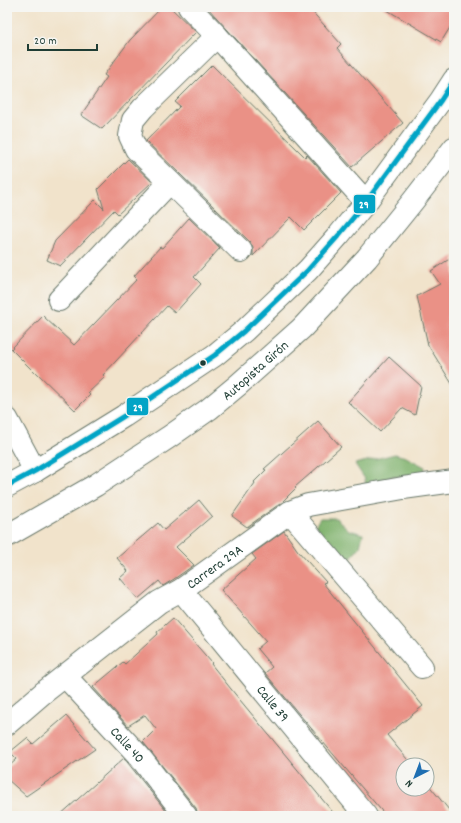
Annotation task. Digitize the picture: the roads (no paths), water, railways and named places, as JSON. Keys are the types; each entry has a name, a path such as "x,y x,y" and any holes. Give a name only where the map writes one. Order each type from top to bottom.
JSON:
{"main road":[{"path":"189,7 217,36 366,202"},
{"path":"217,36 143,108 133,120 130,136 136,149 241,251"},
{"path":"7,486 35,471 124,416 215,355 244,331 308,270 339,235 366,202 454,80"},
{"name":"Autopista Girón","path":"7,536 96,485 209,409 238,385 302,328 367,258 413,202 454,148"},
{"path":"59,300 170,182"},
{"path":"7,419 35,471"},
{"name":"Carrera 29A","path":"7,724 43,693 159,602 180,590 290,512 308,505 454,481"},
{"path":"290,512 422,667"},
{"name":"Calle 39","path":"180,590 366,816"},
{"name":"Calle 40","path":"65,676 138,756 186,816"}]}
